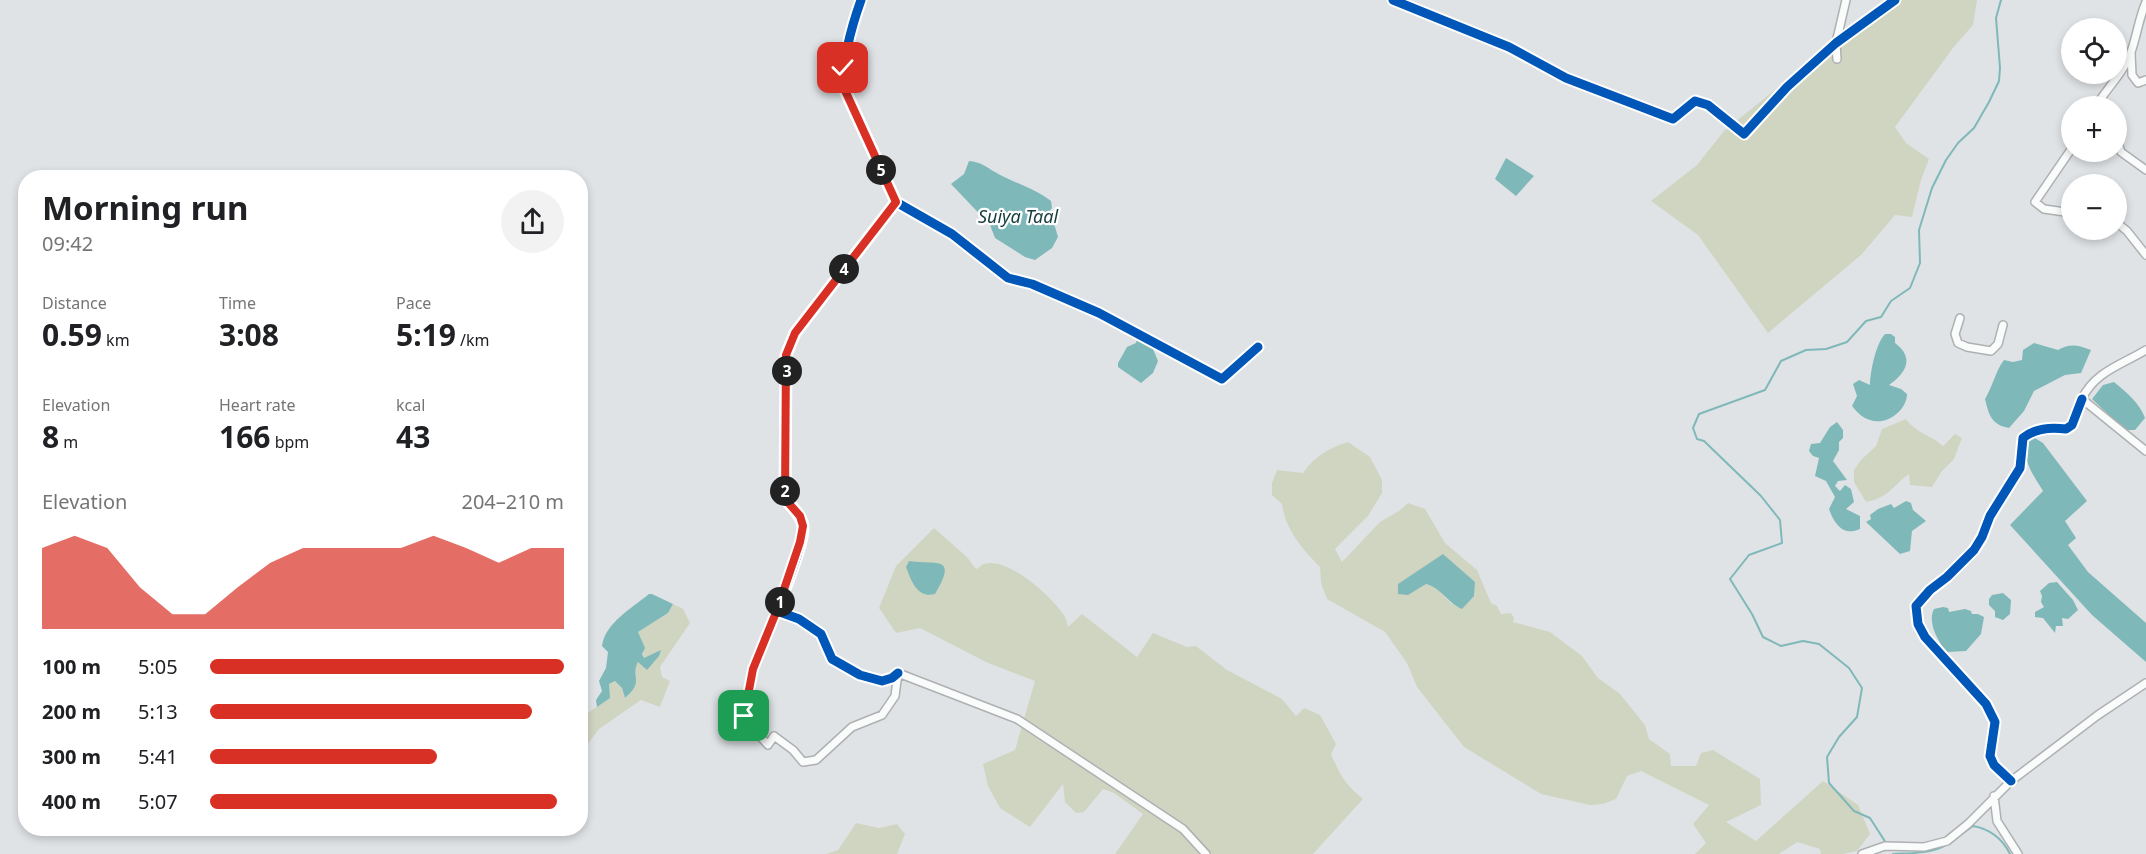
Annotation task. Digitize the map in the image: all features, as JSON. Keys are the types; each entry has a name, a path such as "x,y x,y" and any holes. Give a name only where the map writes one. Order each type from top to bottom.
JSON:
{"street":[{"path":"861,0 850,30 843,68 843,86 896,202 952,234 1008,278 1032,284 1099,313 1222,379 1258,347"},
{"path":"1393,0 1509,47 1566,78 1673,119 1695,101 1708,105 1744,134 1787,87 1836,43 1895,0"},
{"path":"1837,59 1836,43 1846,0"},
{"path":"2102,96 2122,70 2131,52 2146,2"},
{"path":"2131,52 2132,75 2138,83 2146,80"},
{"path":"2127,156 2146,170"},
{"path":"2061,211 2044,209 2035,202 2062,162"},
{"path":"896,202 795,333 786,355 785,499 800,516 803,526 800,542 777,610 753,669 744,716 768,745 774,736 794,750 803,762 816,760 852,727 882,715 895,696 898,673"},
{"path":"2127,231 2146,255"},
{"path":"1960,318 1955,334 1958,343 1991,351 1998,344 2003,325"},
{"path":"2011,781 1994,765 1990,756 1995,722 1986,704 1926,637 1918,624 1916,606 1974,550 1990,516 2020,468 2023,438 2042,429 2066,429 2072,425 2085,392 2110,368 2123,364 2146,350"},
{"path":"2082,399 2146,451"},
{"path":"777,610 799,619 821,634 832,659 860,675 882,681 898,673"},
{"path":"898,673 1017,719 1183,830 1206,854"},
{"path":"1862,854 1886,846 1924,847 1947,841 1968,824 2011,781 2098,715 2146,683"},
{"path":"1994,796 1997,821 2018,854"}],"green space":[{"path":"1893,0 1977,0 1973,25 1953,48 1895,127 1906,143 1929,159 1912,217 1895,215 1861,255 1768,333 1698,235 1651,201 1697,165 1724,131 1818,55"},
{"path":"1906,419 1915,428 1943,446 1955,434 1962,438 1954,459 1942,471 1932,487 1910,485 1909,474 1885,494 1866,502 1854,482 1854,470 1876,446 1882,429"},
{"path":"1348,442 1370,457 1382,480 1382,493 1368,516 1335,549 1342,562 1380,522 1408,503 1425,509 1445,543 1477,570 1491,603 1497,606 1501,614 1511,613 1514,618 1513,622 1550,632 1582,656 1598,678 1620,694 1645,725 1649,739 1670,754 1671,766 1696,766 1701,753 1713,750 1760,779 1761,805 1726,822 1756,841 1823,781 1858,805 1870,834 1857,851 1843,854 1821,854 1820,849 1797,842 1779,854 1695,854 1706,843 1693,824 1709,805 1641,771 1627,776 1616,799 1603,804 1590,805 1541,794 1464,747 1417,687 1407,663 1385,632 1327,599 1321,583 1320,567 1296,538 1287,522 1282,504 1272,495 1272,483 1277,470 1303,473 1318,457","holes":["1443,554 1475,583 1452,604 1434,586 1426,584"]},
{"path":"934,528 967,557 976,569 984,564 994,563 1028,579 1057,606 1065,617 1068,627 1082,614 1137,657 1153,633 1187,647 1196,646 1227,670 1282,699 1296,716 1304,708 1320,715 1336,744 1331,754 1337,768 1347,784 1363,799 1313,854 1115,854 1143,814 1114,793 1103,789 1084,812 1076,813 1065,802 1063,784 1030,827 1000,808 988,786 983,764 1015,750 1035,681 986,662 920,628 896,633 879,608 896,566"},
{"path":"673,604 683,609 690,623 660,667 662,677 670,681 660,707 641,700 599,729 588,744 588,713 609,698 609,684 615,681 622,688 625,698 636,682 636,666 644,659 638,632 668,613"},
{"path":"856,823 879,828 897,824 905,834 897,854 826,854 838,850"}],"water":[{"path":"1506,158 1534,176 1516,196 1495,179"},
{"name":"Suiya Taal","path":"969,161 977,162 1051,201 1052,208 1048,213 1053,220 1058,237 1052,248 1035,260 1025,257 995,238 990,225 951,184 964,174"},
{"path":"1885,334 1895,337 1895,343 1905,354 1906,360 1904,370 1889,385 1907,394 1900,411 1889,419 1876,421 1865,418 1852,406 1857,396 1853,384 1859,380 1870,385 1874,358"},
{"path":"1137,339 1153,349 1158,361 1153,373 1141,383 1118,367 1127,347 1136,343"},
{"path":"2034,343 2058,350 2066,346 2074,346 2091,350 2081,373 2065,375 2034,391 2024,411 2009,428 2003,427 1992,419 1985,399 2004,360 2013,362 2022,360 2023,350"},
{"path":"2114,382 2136,402 2145,418 2135,430 2125,430 2092,399 2103,385"},
{"path":"1837,422 1843,430 1843,438 1839,442 1839,450 1833,461 1847,480 1838,481 1835,486 1840,491 1845,485 1851,489 1854,502 1846,509 1860,516 1860,529 1854,531 1844,530 1834,519 1829,509 1835,497 1826,481 1815,476 1819,458 1813,456 1809,451 1811,444 1820,443 1830,427"},
{"path":"2030,435 2043,443 2087,501 2065,521 2076,538 2068,545 2088,572 2146,623 2146,662 2092,615 2010,525 2043,491 2026,458"},
{"path":"1906,501 1911,503 1913,510 1926,521 1912,531 1910,551 1900,554 1866,522 1871,519 1870,515 1878,509 1891,504 1894,508"},
{"path":"1443,554 1475,582 1474,596 1462,609 1436,588 1426,584 1408,595 1398,594 1398,584"},
{"path":"909,561 936,563 944,567 942,582 935,594 929,595 919,591 906,567"},
{"path":"2057,582 2073,600 2078,610 2068,619 2062,618 2063,626 2056,626 2055,633 2043,618 2035,617 2035,612 2044,607 2040,591 2049,583"},
{"path":"2003,593 2011,600 2010,614 2003,620 1995,617 1995,611 1989,605 1989,599 1992,595"},
{"path":"649,594 673,604 668,613 638,632 645,648 642,654 644,658 661,650 659,656 647,670 638,662 635,672 636,683 625,698 622,688 615,681 609,684 610,698 597,707 596,700 602,691 599,681 606,668 608,652 602,646 604,638 620,617"},
{"path":"1948,608 1949,612 1965,609 1971,611 1972,614 1984,617 1981,634 1966,651 1947,652 1940,643 1933,626 1932,614 1934,609"}],"waterway":[{"path":"1886,843 1870,818 1854,811 1829,783 1827,757 1839,737 1857,717 1862,688 1849,668 1819,644 1803,641 1781,646 1763,637 1752,614 1730,579 1749,555 1782,543 1780,520 1761,496 1704,441 1697,439 1693,428 1699,414 1765,390 1781,361 1806,350 1826,349 1847,342 1866,321 1881,317 1891,301 1910,288 1920,263 1919,230 1932,188 1946,160 1958,143 1974,128 1999,81 1996,18 2001,0"},
{"path":"1956,838 1973,826 1979,827 1999,839 2010,854"},
{"path":"1893,854 1928,852 1946,845"}],"cycle path":[{"path":"861,0 848,42 843,86 896,202 795,333 786,355 785,499 802,522 803,533 777,611 799,619 821,634 832,659 860,675 882,681 898,673"},
{"path":"1393,0 1509,47 1566,78 1673,119 1695,101 1708,105 1744,134 1787,87 1836,43 1895,0"},
{"path":"896,202 952,234 1008,278 1032,284 1099,313 1222,379 1258,347"},
{"path":"2011,781 1994,765 1990,756 1995,722 1986,704 1925,637 1918,624 1916,606 1974,550 1990,516 2020,468 2023,438 2043,429 2066,429 2072,425 2082,399"}],"route":[{"path":"744,716 753,669 777,610 800,542 803,526 800,516 785,499 786,355 795,333 896,202 843,86 843,68"}]}
